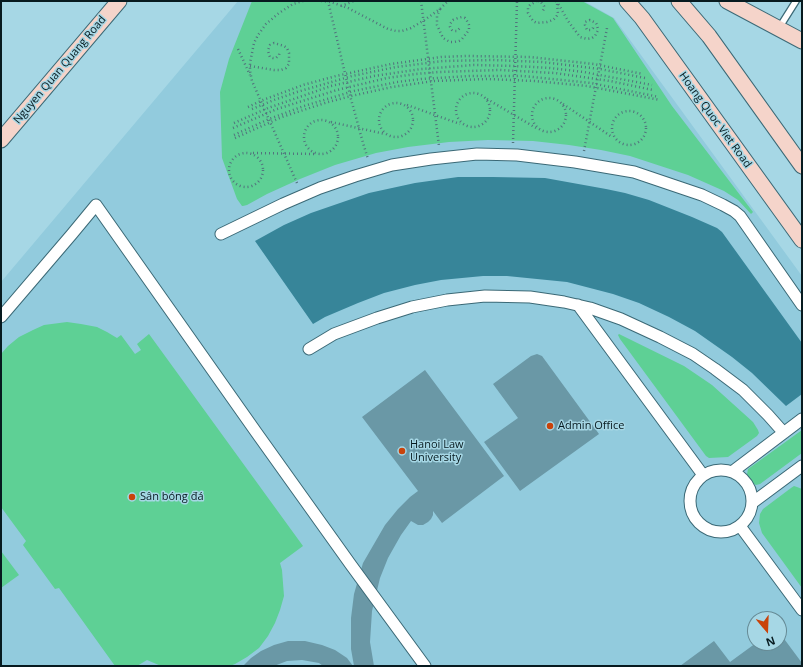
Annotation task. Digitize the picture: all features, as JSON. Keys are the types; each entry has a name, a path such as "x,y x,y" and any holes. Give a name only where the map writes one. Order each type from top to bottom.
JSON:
{"main road":[{"name":"Nguyen Quan Quang Road","path":"1,140 119,1"},
{"name":"Hoang Quoc Viet Road","path":"627,1 642,18 802,240"},
{"path":"679,1 709,36 802,166"},
{"path":"726,2 802,41"}],"street":[{"path":"221,234 320,188 392,165 477,154 517,155 575,162 634,172 702,195 734,211 740,216 802,305"},
{"path":"1,317 96,205 351,565 426,666"},
{"path":"309,349 334,334 377,318 412,307 447,300 485,296 530,297 578,305 621,319 693,354 743,390 766,412 784,433"},
{"path":"578,305 703,475"},
{"path":"732,472 802,419"},
{"path":"752,503 802,466"},
{"path":"715,470 726,470 732,472 736,473 744,480 750,488 752,509 740,526 731,531 721,533 702,527 694,519 690,510 689,499 692,489 697,480 705,474 715,470"},
{"path":"740,526 802,610"}],"lane":[{"path":"778,28 796,1"}],"path":[{"path":"252,81 250,66 254,43 258,35 266,24 279,12 293,4 303,1"},
{"path":"321,1 348,8 388,29 396,31 411,28 440,9 448,1"},
{"path":"341,6 354,1"},
{"path":"421,1 439,146"},
{"path":"513,143 517,1"},
{"path":"542,12 544,6 540,1 530,5 528,8 528,13 533,21 537,23 547,22 553,20 558,14 556,2"},
{"path":"328,2 350,94 368,159"},
{"path":"556,2 580,37 588,39 595,36 598,30 596,23 590,20 585,22 587,30 591,30 593,26"},
{"path":"440,9 437,16 438,25 443,38 450,42 459,41 469,30 467,21 462,17 453,20 450,24 450,27 454,31 457,31 461,26"},
{"path":"584,152 607,28"},
{"path":"250,66 274,70 286,68 289,64 289,54 287,48 274,43 270,45 268,50 270,57 273,58 280,55 280,51"},
{"path":"238,49 297,183"},
{"path":"248,107 303,85 346,74 391,64 466,56 515,58 548,63 600,67 643,74"},
{"path":"252,109 296,92 346,77 428,61"},
{"path":"234,123 331,86 394,72 429,68 515,66 550,68 652,85"},
{"path":"600,67 645,78"},
{"path":"233,128 266,111 296,102 387,78 430,72 515,70 555,73 598,79 653,90"},
{"path":"234,137 304,106 350,94 431,80 470,76 559,79 597,84 659,97"},
{"path":"514,78 596,88 660,100"},
{"path":"463,125 457,118 455,112 456,104 464,96 472,93 480,95 545,132 554,132 564,125 567,117 565,108 560,102"},
{"path":"387,134 382,130 379,123 379,116 381,111 391,103 395,102 403,104 473,128 481,126 485,123 489,116 489,104 485,98"},
{"path":"538,129 532,119 532,112 535,105 540,100 548,98 553,98 560,102 620,143 627,145 633,145 641,141 645,134 645,121 636,112 632,111 624,112 616,116 611,127 611,132 614,138"},
{"path":"316,154 310,151 305,145 303,138 304,131 312,122 320,120 387,134 394,137 401,136 405,135 411,129 413,121 410,109 403,104"},
{"path":"249,153 257,156 263,167 262,175 258,182 254,185 246,187 237,184 232,180 229,173 230,161 237,155 241,153 249,153 284,153 321,155 336,147 338,139 335,127 328,122"}],"shaded area":[{"name":"Hanoi Law University","path":"238,1 584,1 614,18 802,276 802,666 1,666 1,282"},
{"path":"458,177 545,178 606,189 649,200 717,228 722,232 802,343 802,394 786,406 752,373 695,331 639,303 613,294 567,282 507,276 483,276 441,280 384,293 325,317 313,324 255,241 284,225 311,213 369,193 415,183"}],"green space":[{"path":"252,1 582,1 613,18 672,106 753,212 751,214 738,200 724,191 688,175 630,156 569,145 533,141 488,140 449,142 376,153 335,165 300,179 247,205 242,206 237,199 222,158 220,92 229,59"},
{"path":"67,322 97,327 117,338 121,335 135,354 141,350 137,344 149,334 303,546 280,563 284,596 275,623 268,636 259,648 235,664 230,666 161,666 147,660 137,666 115,666 59,588 55,589 23,545 26,541 1,507 1,354 19,337 33,330 44,325"},
{"path":"619,334 684,366 712,385 753,422 759,433 757,436 728,457 709,458 706,456 620,339"},
{"path":"802,430 802,453 760,484 756,485 752,483 747,474 748,469"},
{"path":"794,486 802,489 802,588 762,533 759,523 760,514 763,509"},
{"path":"1,551 19,575 1,588"}],"building":[{"name":"Admin Office","path":"537,354 542,356 599,434 520,491 484,442 518,418 493,384 531,356"},
{"path":"425,370 504,476 442,523 433,511 431,519 423,525 418,525 411,521 388,558 380,578 372,611 370,642 374,666 354,666 351,649 351,618 354,594 363,563 385,525 398,509 418,491 362,417"},
{"path":"288,641 305,641 335,650 347,658 353,666 323,666 319,663 302,660 287,661 274,666 243,666 261,651"},
{"path":"714,641 730,662 747,650 747,651 787,651 787,643 802,663 802,666 680,666"}],"place":[{"name":"Admin Office","path":"550,426"},
{"name":"Hanoi Law University","path":"402,451"},
{"name":"Sân bóng đá","path":"132,497"}]}
